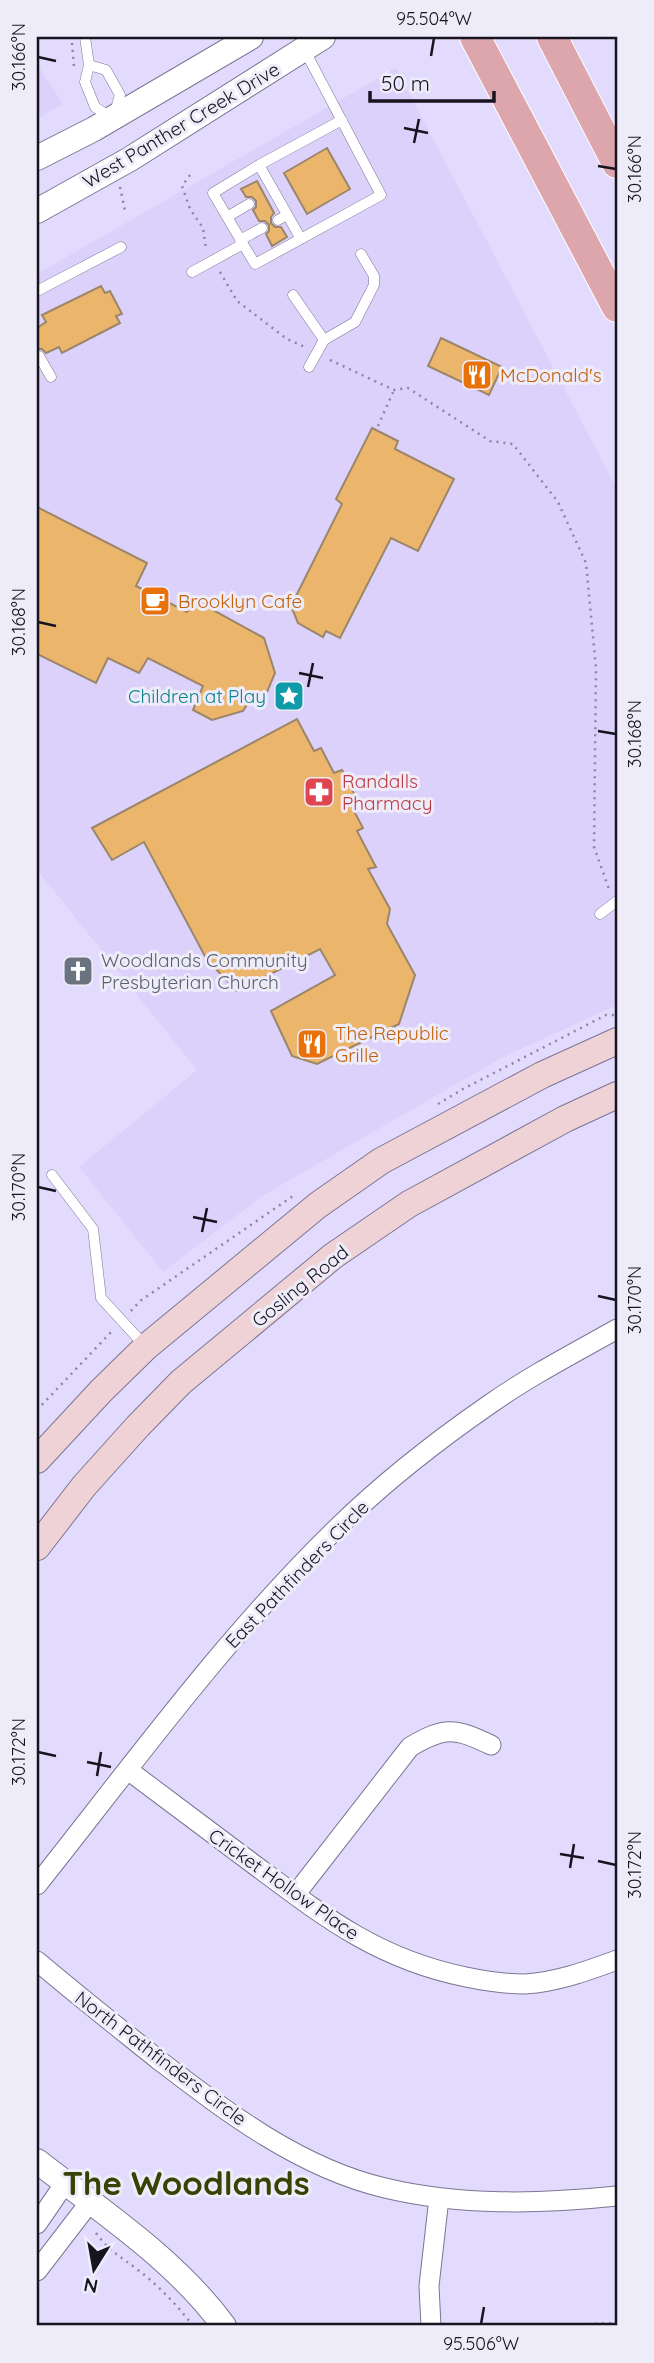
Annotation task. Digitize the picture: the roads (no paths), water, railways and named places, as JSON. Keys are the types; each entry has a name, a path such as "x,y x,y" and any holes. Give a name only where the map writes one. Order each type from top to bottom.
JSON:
{"main road":[{"path":"475,37 617,307"},
{"path":"552,37 617,163"},
{"path":"39,1454 146,1347 318,1205 381,1161 542,1075 617,1041"},
{"name":"Gosling Road","path":"37,1546 84,1486 181,1382 333,1256 409,1204 565,1119 617,1095"}],"street":[{"name":"West Panther Creek Drive","path":"37,158 113,119 251,37"},
{"name":"West Panther Creek Drive","path":"37,211 130,159 314,43"},
{"name":"East Pathfinders Circle","path":"37,1885 254,1612 347,1519 491,1404 617,1329"},
{"path":"295,1895 410,1747 432,1734 462,1731 491,1745"},
{"name":"Cricket Hollow Place","path":"128,1770 328,1920 392,1955 461,1976 504,1983 548,1982 617,1960"},
{"name":"North Pathfinders Circle","path":"37,1961 219,2106 262,2134 324,2167 384,2188 439,2198 520,2202 617,2196"},
{"path":"37,2161 65,2183 85,2209 134,2236 193,2289 223,2326"},
{"path":"37,2224 65,2183"},
{"path":"431,2326 429,2286 439,2198"},
{"path":"37,2272 85,2209"}],"lane":[{"path":"85,37 89,65 85,82 95,107 113,119 120,95 106,70 89,65"},
{"path":"314,43 342,120 381,195 255,264 213,193 342,120"},
{"path":"260,165 269,193 283,217 301,239"},
{"path":"227,217 250,204"},
{"path":"192,272 262,228"},
{"path":"37,291 121,247"},
{"path":"309,367 324,340 355,322 374,285 374,276 361,254"},
{"path":"293,295 324,340"},
{"path":"39,356 51,377"},
{"path":"600,914 616,902"},
{"path":"52,1175 93,1228 101,1298 146,1347"}],"place":[{"name":"McDonald's","path":"477,375"},
{"name":"Brooklyn Cafe","path":"155,601"},
{"name":"Children at Play","path":"289,696"},
{"name":"Randalls Pharmacy","path":"319,792"},
{"name":"Woodlands Community Presbyterian Church","path":"78,971"},
{"name":"The Republic Grille","path":"312,1044"}],"district":[{"name":"The Woodlands","path":"186,2182"}]}
